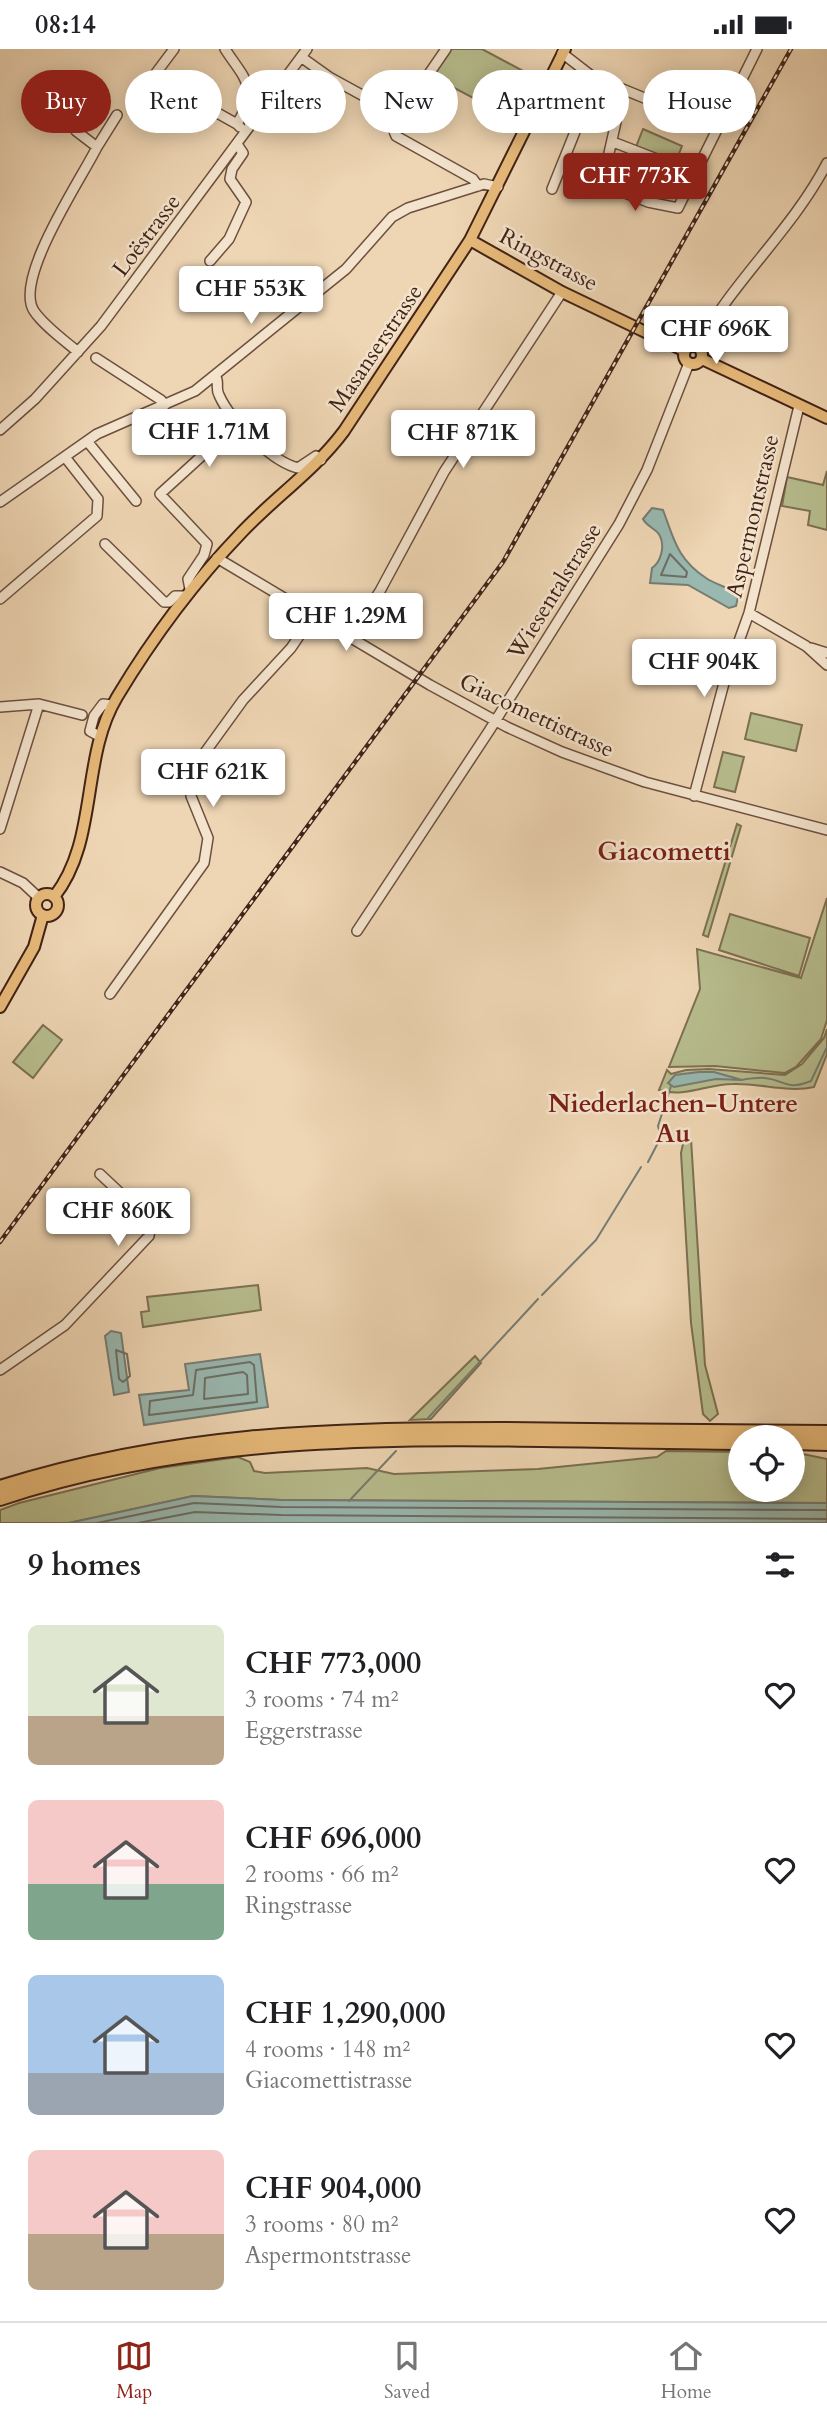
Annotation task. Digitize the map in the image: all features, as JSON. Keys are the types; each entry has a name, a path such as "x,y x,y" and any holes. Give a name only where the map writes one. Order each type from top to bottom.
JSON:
{"highway":[{"path":"0,1487 77,1465 181,1444 327,1430 827,1432"},
{"path":"0,1499 77,1476 154,1460 319,1441 728,1443"},
{"path":"805,1443 827,1444"},
{"path":"0,1481 46,1467 77,1465"}],"main road":[{"name":"Masanserstrasse","path":"54,897 76,861 99,736 113,705 188,593 217,558 321,460 435,297 498,187 564,51"},
{"name":"Ringstrasse","path":"470,240 562,292 685,351"},
{"path":"690,346 697,347 702,352 702,359 696,364 689,363 685,359 685,351 690,346"},
{"path":"702,359 827,418"},
{"path":"45,895 54,897 57,910 50,916 43,915 37,907 39,898 45,895"},
{"path":"0,1007 34,947 43,915"}],"street":[{"path":"174,49 153,77 236,123"},
{"path":"225,49 241,70"},
{"path":"432,70 446,49"},
{"path":"747,70 757,49"},
{"path":"564,51 585,70"},
{"path":"304,53 329,77 360,94"},
{"name":"Loëstrasse","path":"291,70 304,53"},
{"path":"78,352 37,314 31,303 32,293 42,248 117,115"},
{"path":"79,133 97,147"},
{"name":"Loëstrasse","path":"0,430 24,411 78,352 139,277 245,133"},
{"path":"395,133 473,179 478,186"},
{"path":"552,189 575,133"},
{"path":"614,133 603,184 648,202 678,208 716,133"},
{"path":"613,142 673,165 698,169"},
{"path":"210,261 229,239 246,202 230,179 232,169 243,153 237,144"},
{"path":"697,347 827,163"},
{"path":"0,502 87,441 187,395 215,375 346,269 392,217 408,208 478,186 490,184 498,187"},
{"path":"349,638 380,591 451,461 562,292"},
{"path":"96,358 161,400 164,405"},
{"name":"Wiesentalstrasse","path":"357,931 495,721 625,514 647,470 689,363"},
{"path":"215,375 218,379 218,394 260,447 285,464 298,468 316,456 321,460"},
{"name":"Aspermontstrasse","path":"694,796 724,683 749,613 799,406"},
{"path":"105,544 164,602 188,593 191,573 205,555 207,544 159,494 239,422"},
{"path":"87,441 136,501"},
{"path":"0,599 97,516 98,499 65,457"},
{"name":"Giacomettistrasse","path":"217,558 312,617 495,721 600,767 694,796 827,830"},
{"path":"749,613 806,646 827,653"},
{"path":"110,994 204,863 208,838 190,786 195,765 243,700 291,648 312,617"},
{"path":"806,646 827,665"},
{"path":"0,707 39,704 82,715"},
{"path":"0,829 39,704"},
{"path":"0,872 23,883 39,898"},
{"path":"0,1370 65,1325 149,1235 151,1222 100,1174"}],"green space":[{"path":"450,49 482,49 521,70 472,70 472,97 458,90 458,70 434,70"},
{"path":"643,129 643,133 652,133 682,146 676,161 636,147"},
{"path":"827,471 827,530 808,525 810,511 782,506 787,477 823,485"},
{"path":"751,713 802,725 796,751 745,739"},
{"path":"723,752 744,757 735,792 714,787"},
{"path":"737,824 741,826 708,937 703,935"},
{"path":"827,898 827,1020 821,1039 796,1067 785,1073 715,1066 669,1067 700,989 697,949 801,978"},
{"path":"730,914 810,938 799,976 719,950"},
{"path":"43,1025 62,1040 33,1078 13,1062"},
{"path":"827,1029 827,1054 814,1087 794,1089 733,1084 687,1092 659,1090 667,1070 671,1074 709,1069 785,1075 802,1064 824,1038"},
{"path":"685,1134 691,1139 705,1365 718,1414 710,1421 703,1414 691,1323 681,1153"},
{"path":"258,1285 261,1310 143,1327 141,1312 149,1311 147,1297"},
{"path":"475,1356 481,1363 431,1419 410,1420"},
{"path":"666,1451 728,1452 728,1502 805,1502 805,1454 827,1459 827,1503 281,1500 193,1496 69,1523 0,1523 0,1510 19,1503 160,1468 238,1457 250,1462 254,1471 265,1473 367,1468 394,1474 538,1469 657,1457"}],"water":[{"path":"652,508 663,510 678,548 689,563 706,578 735,594 738,597 736,606 729,608 688,585 650,583 652,568 658,562 662,549 659,534 643,519"},
{"path":"714,1072 742,1080 716,1079 674,1087 668,1083 675,1075"},
{"path":"111,1331 121,1333 129,1392 114,1395 105,1336"},
{"path":"260,1354 268,1407 144,1425 139,1395 189,1390 185,1364"},
{"path":"193,1496 281,1500 827,1503 827,1523 69,1523"}],"waterway":[{"path":"741,1080 765,1078 791,1085 811,1081 827,1047"},
{"path":"648,1162 661,1137 658,1126 671,1086"},
{"path":"542,1295 596,1240 641,1167"},
{"path":"428,1418 538,1299"},
{"path":"349,1501 396,1451"}],"railway":[{"path":"0,1242 503,562 791,49"}],"district":[{"name":"Giacometti","path":"664,851"},
{"name":"Niederlachen-Untere Au","path":"673,1118"}]}
